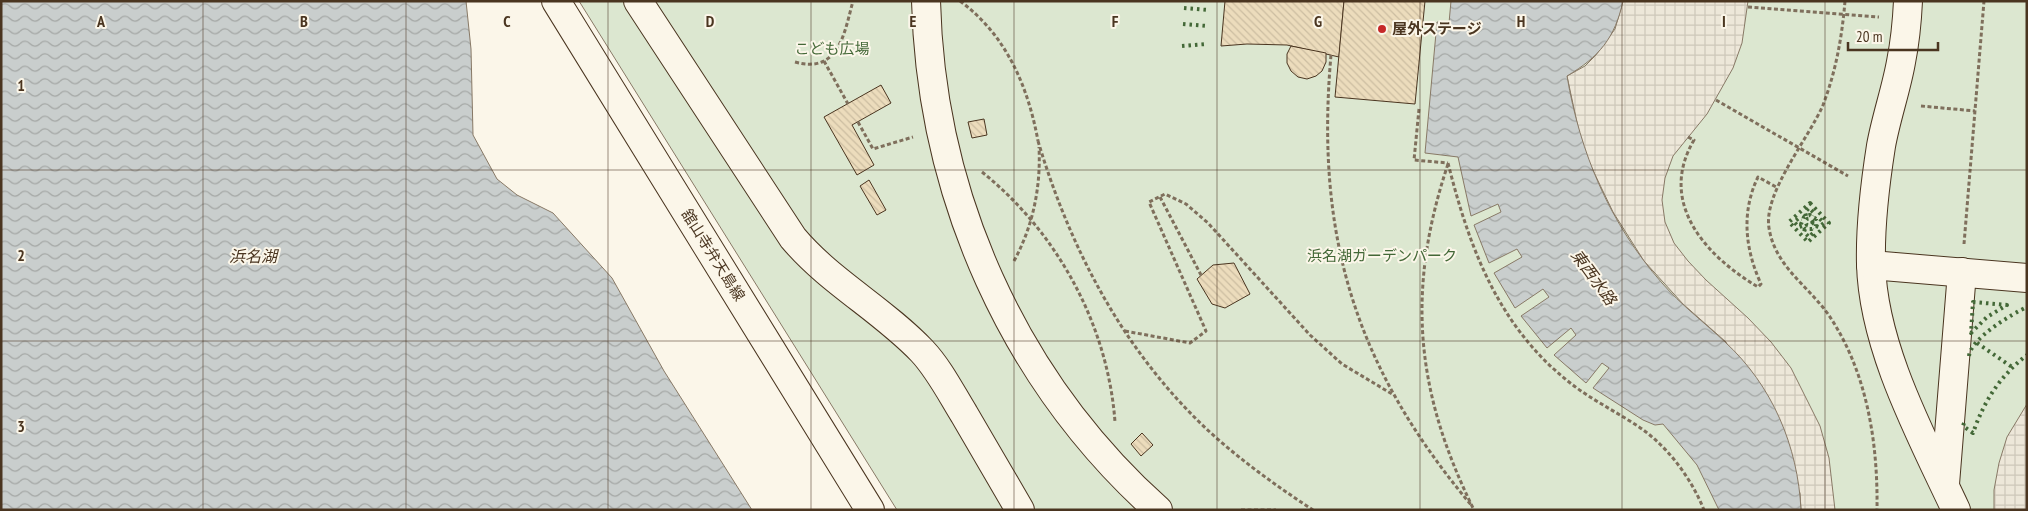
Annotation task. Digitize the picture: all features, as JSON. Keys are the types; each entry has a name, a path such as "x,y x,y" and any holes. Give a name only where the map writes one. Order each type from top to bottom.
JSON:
{"main road":[{"name":"舘山寺弁天島線","path":"556,1 870,510"},
{"path":"638,1 793,238 810,258 830,276 899,330 922,352 942,377 1020,510"},
{"path":"926,1 927,40 934,102 947,163 965,223 994,292 1018,337 1051,390 1089,440 1158,510"},
{"path":"1908,1 1901,62 1881,146 1875,192 1871,264 1880,323 1894,368 1924,441 1951,498"},
{"path":"1871,264 2027,278"},
{"path":"1951,498 1962,272"}],"path":[{"path":"795,62 806,65 824,61 837,50 853,1"},
{"path":"960,1 995,36 1012,61 1028,95 1038,141 1067,225 1086,265 1125,331 1156,373 1189,411 1220,442 1268,480 1313,510"},
{"path":"1845,1 1834,68 1822,105 1771,202 1768,226 1775,249 1785,268 1827,314 1845,342 1859,376 1871,417 1877,510"},
{"path":"1962,272 1984,1"},
{"path":"1748,6 1844,14"},
{"path":"1331,55 1326,151 1339,252 1352,300 1370,348 1392,394 1416,434 1473,508"},
{"path":"824,61 848,104"},
{"path":"1716,100 1875,192"},
{"path":"1890,104 1975,111"},
{"path":"1419,109 1414,160 1448,163"},
{"path":"858,122 873,149 940,128"},
{"path":"1688,138 1694,140 1686,158 1681,183 1689,220 1695,232 1717,256 1758,287 1761,284 1752,264 1747,234 1749,203 1758,177 1778,188"},
{"path":"994,292 1021,249 1031,220 1039,184 1038,141"},
{"path":"1448,163 1436,200 1427,239 1422,278 1421,317 1424,356 1441,434 1473,508"},
{"path":"1448,163 1461,216 1474,253 1492,289 1513,323 1567,381 1599,404 1634,424 1660,444 1682,469 1704,510"},
{"path":"979,170 999,186 1031,220 1055,250 1076,287 1094,326 1106,367 1114,409 1116,469"},
{"path":"1125,331 1190,343 1206,332 1149,202 1165,194 1186,204 1247,264 1310,335 1342,364 1392,394"},
{"path":"1160,197 1201,275"},
{"path":"1241,510 1276,510"}],"green space":[{"name":"浜名湖ガーデンパーク","path":"579,1 2027,1 2027,510 897,510"}],"shaded area":[{"path":"1623,1 1748,1 1742,43 1733,68 1707,114 1673,156 1665,178 1662,200 1665,222 1674,243 1688,261 1748,318 1771,342 1791,368 1820,426 1829,458 1835,510 1801,510 1800,493 1726,342 1683,304 1644,261 1613,212 1588,160 1579,132 1567,76 1585,66 1596,55 1615,29"},
{"path":"2027,404 2027,510 1994,510 1994,490 1999,463 2007,437"}],"water":[{"name":"浜名湖","path":"1,1 466,1 471,49 473,135 497,179 517,195 553,213 612,278 664,371 752,510 1,510"},
{"name":"東西水路","path":"1451,1 1623,1 1615,26 1604,45 1597,54 1567,76 1580,133 1589,160 1613,212 1627,237 1644,260 1677,299 1742,359 1769,397 1780,418 1788,440 1799,486 1801,510 1719,510 1697,465 1663,424 1655,425 1643,420 1593,388 1609,368 1602,363 1586,383 1554,355 1576,335 1571,328 1547,348 1521,316 1549,297 1543,289 1515,308 1494,273 1522,257 1517,249 1489,263 1474,225 1501,212 1498,204 1471,216 1458,157 1425,153 1437,22 1449,23"}],"building":[{"path":"1225,1 1344,1 1339,57 1287,45 1247,44 1221,46"},
{"name":"屋外ステージ","path":"1344,1 1425,1 1415,104 1335,97"},
{"path":"1291,46 1326,53 1326,62 1322,71 1316,76 1307,79 1298,77 1291,71 1287,63 1287,54"},
{"path":"881,85 891,103 852,125 874,165 857,175 824,117"},
{"path":"984,119 987,135 972,138 968,122"},
{"path":"869,180 886,210 877,215 860,186"},
{"path":"1234,263 1250,294 1225,308 1212,304 1197,279 1213,265"},
{"path":"1142,433 1153,445 1141,456 1131,444"}],"hedge":[{"path":"1184,8 1208,10"},
{"path":"1183,24 1207,26"},
{"path":"1182,46 1206,44"},
{"path":"1810,203 1829,223 1808,242 1789,222 1810,203"},
{"path":"1806,216 1805,212 1809,208 1814,213 1813,216"},
{"path":"1816,219 1816,226 1812,229 1805,229 1801,224 1804,217 1810,215 1816,219 1819,218 1824,223 1819,227 1816,226"},
{"path":"1802,219 1799,218 1794,222 1799,227 1802,226"},
{"path":"1809,219 1812,222 1809,225 1806,222 1809,219"},
{"path":"1805,229 1804,232 1809,237 1813,233 1812,229"},
{"path":"1973,302 2007,305 1987,317 1971,333 1973,302"},
{"path":"1969,356 1971,349 1984,334 2027,307"},
{"path":"1977,343 2012,367"},
{"path":"1964,423 1963,426 1973,433 1982,410 1994,390 2017,363 2027,355"}],"place":[{"name":"屋外ステージ","path":"1382,29"}],"park label":[{"name":"こども広場","path":"832,49"}]}
